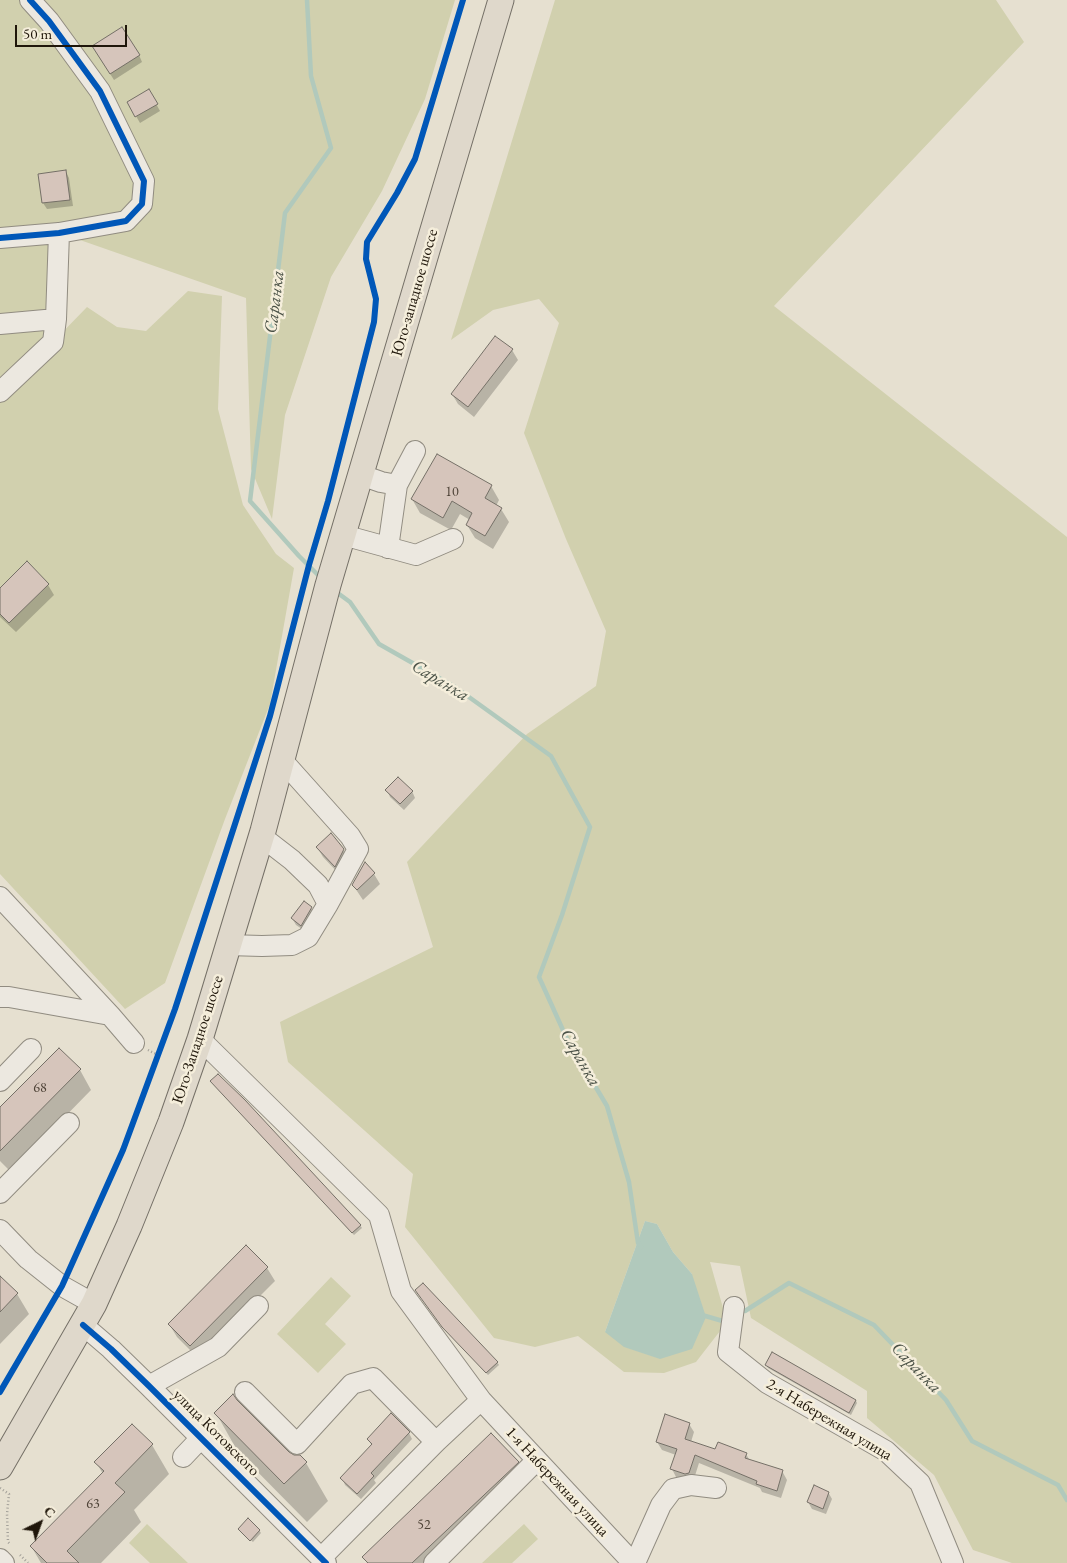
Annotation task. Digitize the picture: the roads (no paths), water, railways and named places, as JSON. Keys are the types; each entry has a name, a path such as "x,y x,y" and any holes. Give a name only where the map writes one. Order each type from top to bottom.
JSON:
{"main road":[{"name":"Юго-западное шоссе","path":"328,585 501,0"},
{"name":"Юго-Западное шоссе","path":"0,1467 89,1315 129,1226 171,1122 200,1039 261,836 328,585"}],"street":[{"path":"0,238 59,233 126,221 142,204 144,181 100,91 49,21 30,0"},
{"path":"0,392 53,342 56,319 59,233"},
{"path":"0,324 56,319"},
{"path":"388,548 397,485 415,451"},
{"path":"361,475 397,485"},
{"path":"343,535 416,555 453,539"},
{"path":"227,945 292,945 308,937 358,849 350,836 282,760"},
{"path":"261,836 292,860 318,885 328,904"},
{"path":"0,897 134,1043"},
{"path":"0,997 110,1015"},
{"name":"1-я Набережная улица","path":"200,1039 378,1216 401,1292 481,1400 536,1461 634,1563"},
{"path":"0,1080 31,1049"},
{"path":"3,1185 69,1123"},
{"name":"улица Котовского","path":"0,1230 28,1259 62,1286 89,1315 111,1349 324,1560"},
{"path":"149,1386 218,1347 258,1306"},
{"name":"2-я Набережная улица","path":"734,1307 728,1352 766,1383 886,1451 920,1483 954,1563"},
{"path":"245,1392 297,1444 352,1384 373,1378 436,1442"},
{"path":"324,1560 436,1442 481,1400"},
{"path":"183,1457 201,1438"},
{"path":"434,1563 536,1461"},
{"path":"634,1563 661,1505 673,1489 690,1485 716,1488"}],"waterway":[{"name":"Саранка","path":"307,0 311,76 331,148 285,213 250,501 322,579"},
{"name":"Саранка","path":"335,591 350,602 379,644 455,687 551,756 590,827 562,915 539,977 567,1039 607,1106 629,1182 638,1243 641,1247"},
{"name":"Саранка","path":"745,1311 789,1283 874,1325 946,1400 972,1441 1058,1485 1067,1500"},
{"name":"Саранка","path":"702,1315 726,1322"}]}
